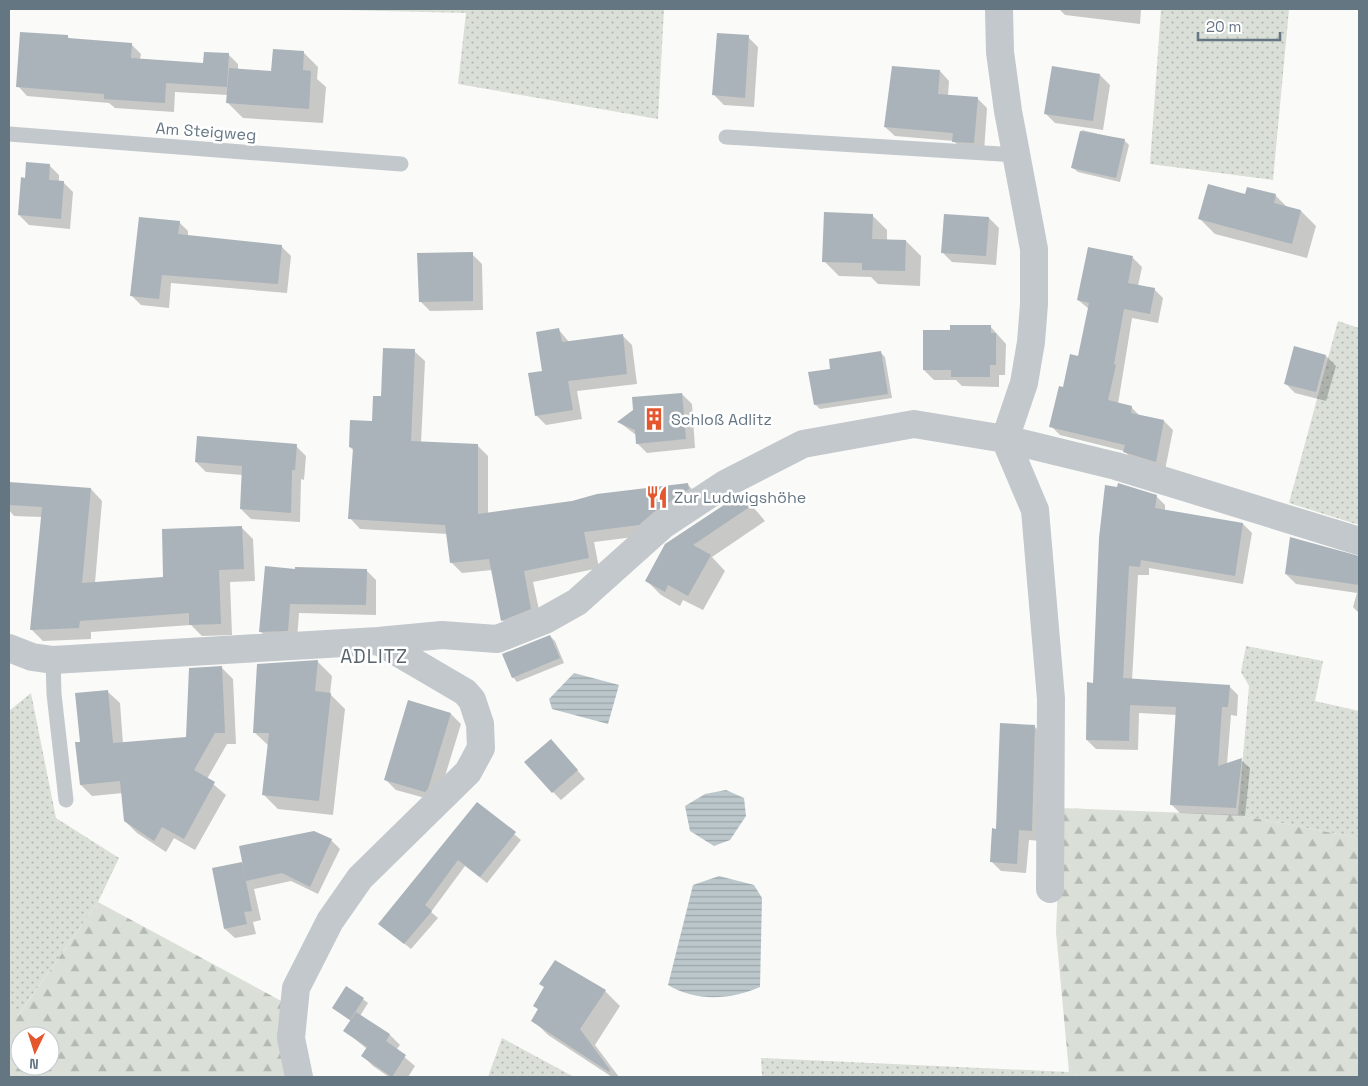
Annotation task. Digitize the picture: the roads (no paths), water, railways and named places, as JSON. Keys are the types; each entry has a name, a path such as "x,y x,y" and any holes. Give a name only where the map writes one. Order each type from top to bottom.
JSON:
{"street":[{"path":"999,9 1000,52 1034,249 1034,304 1024,383 1005,438 1035,510 1051,699 1050,889"},
{"path":"9,648 32,657 54,660 378,641 442,634 497,639 545,620 578,602 663,525 725,484 803,444 914,424 1005,438 1116,466 1359,541"},
{"path":"299,1077 291,1038 296,988 330,921 360,878 468,772 480,748 480,724 472,700 465,692 378,641"}],"lane":[{"name":"Am Steigweg","path":"9,134 216,148 400,164"},
{"path":"726,136 1017,155"},
{"path":"54,660 54,694 66,800"}],"place":[{"name":"Schloß Adlitz","path":"654,419"},
{"name":"Zur Ludwigshöhe","path":"657,497"}],"district":[{"name":"ADLITZ","path":"374,656"}]}
